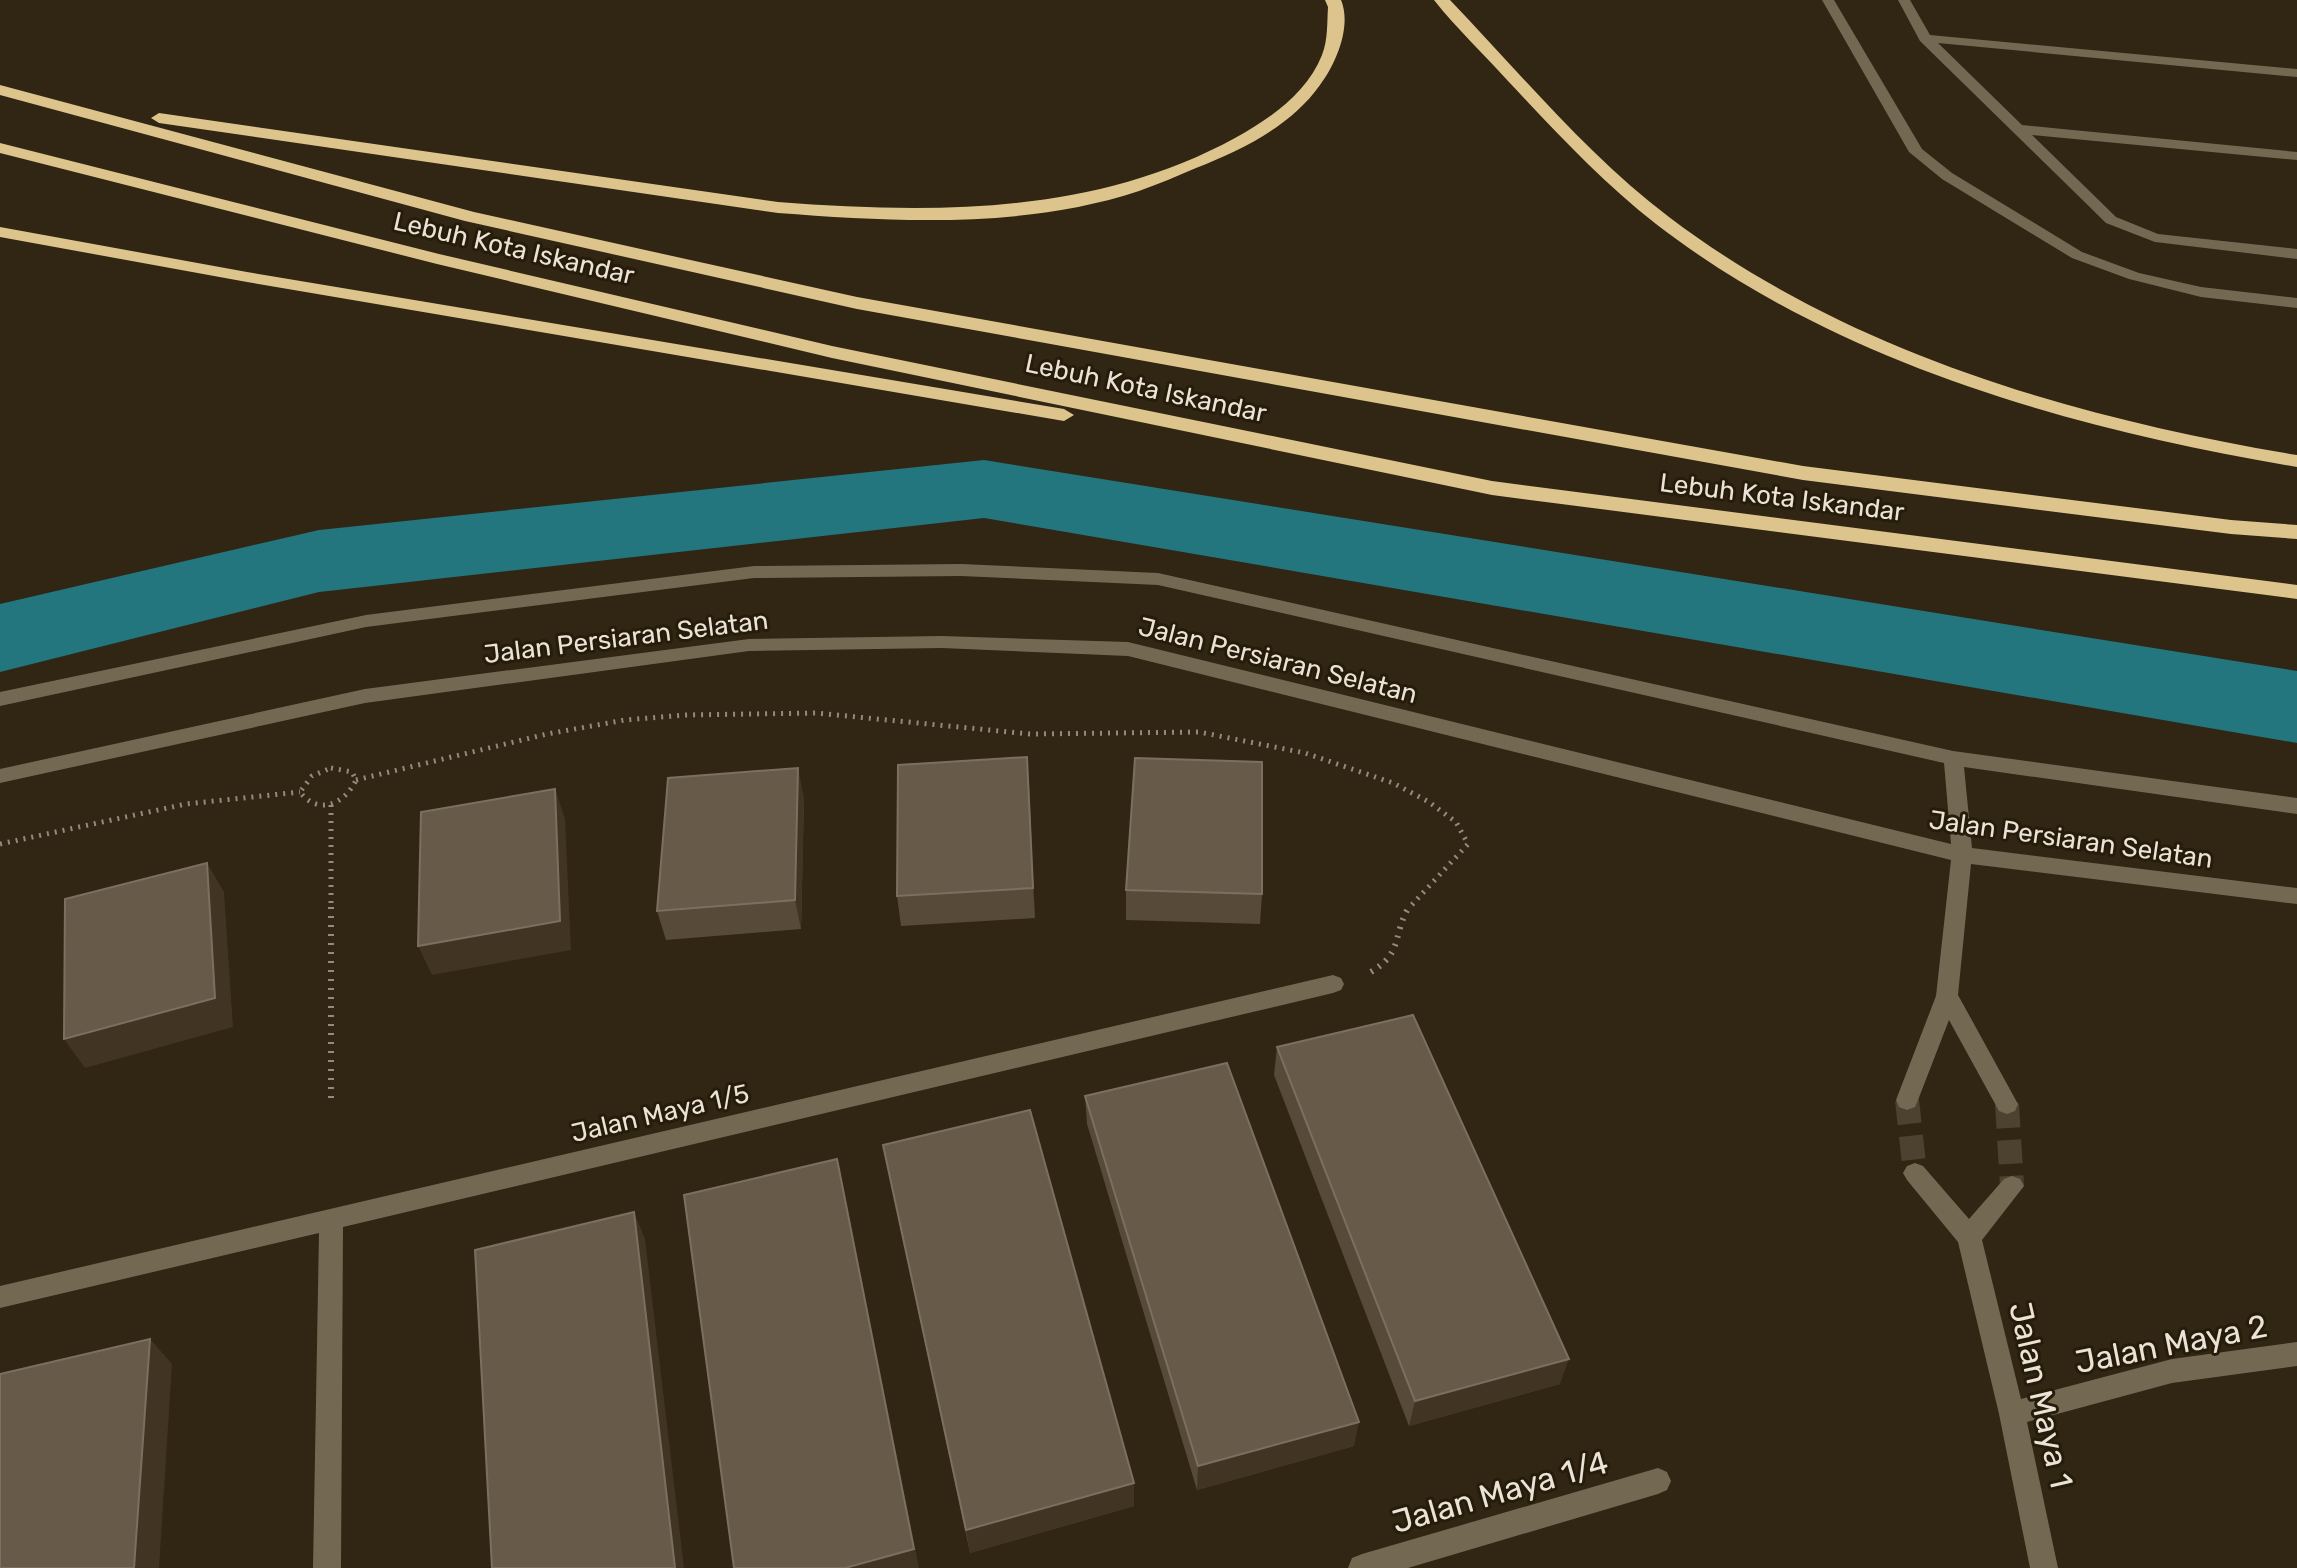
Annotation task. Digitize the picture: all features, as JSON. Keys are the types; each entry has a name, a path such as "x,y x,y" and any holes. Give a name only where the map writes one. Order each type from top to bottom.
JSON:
{"highway":[{"path":"54,103 759,205 924,215 994,212 1057,204 1126,189 1186,169 1245,140 1285,113 1312,85 1329,55 1336,7 1333,0"},
{"path":"1442,0 1609,175 1698,246 1794,302 1900,352 2042,405 2216,449 2297,461"},
{"name":"Lebuh Kota Iskandar","path":"0,90 471,217 857,303 1803,473 2231,527 2297,532"},
{"name":"Lebuh Kota Iskandar","path":"0,148 437,259 832,352 1492,488 2297,592"},
{"path":"0,232 279,283 1492,488"}],"street":[{"path":"1828,0 1916,152 1947,176 2077,255 2134,276 2201,292 2297,303"},
{"path":"1904,0 1925,38 2111,220 2155,238 2297,254"},
{"path":"1925,38 2297,73"},
{"path":"2017,129 2297,156"},
{"name":"Jalan Persiaran Selatan","path":"0,699 366,621 754,572 961,570 1158,579 1953,758 2297,806"},
{"name":"Jalan Persiaran Selatan","path":"0,776 365,696 749,645 942,642 1128,649 1962,855 2297,896"},
{"path":"1907,1100 1947,996 1962,855 1953,758"},
{"name":"Jalan Maya 1/5","path":"0,1297 1333,984"},
{"path":"1947,996 2007,1104"},
{"name":"Jalan Maya 1","path":"1915,1173 1969,1237 2012,1414 2044,1568"},
{"path":"1969,1237 2012,1186"},
{"path":"327,1568 331,1218"},
{"name":"Jalan Maya 2","path":"2012,1414 2172,1371 2297,1354"},
{"name":"Jalan Maya 1/4","path":"1362,1568 1658,1481"}],"path":[{"path":"356,780 619,722 731,713 837,714 1007,733 1200,732 1247,738 1380,777 1410,791 1452,818 1466,832 1468,844 1406,911 1399,943 1390,962 1333,984"},
{"path":"331,768 352,772 356,780 353,790 331,805 316,806 305,801 300,792 305,781 316,772 331,768"},
{"path":"0,844 149,809 208,799 300,792"},
{"path":"331,805 331,1099"}],"building":[{"path":"1027,757 1033,888 897,896 898,765"},
{"path":"1135,758 1262,762 1262,894 1126,890"},
{"path":"798,768 795,900 657,911 668,778"},
{"path":"555,789 560,921 418,946 421,812"},
{"path":"207,863 215,998 64,1039 65,899"},
{"path":"1413,1015 1569,1359 1415,1401 1277,1047"},
{"path":"1227,1063 1359,1422 1198,1466 1085,1096"},
{"path":"1030,1110 1134,1483 966,1530 883,1145"},
{"path":"837,1159 914,1549 845,1568 734,1568 684,1195"},
{"path":"634,1212 675,1568 492,1568 475,1250"},
{"path":"150,1339 134,1568 0,1568 0,1374"}],"waterway":[{"path":"0,638 319,561 984,489 2297,707"}],"tunnel":[{"path":"1907,1100 1915,1173"},
{"path":"2007,1104 2012,1186"}]}
